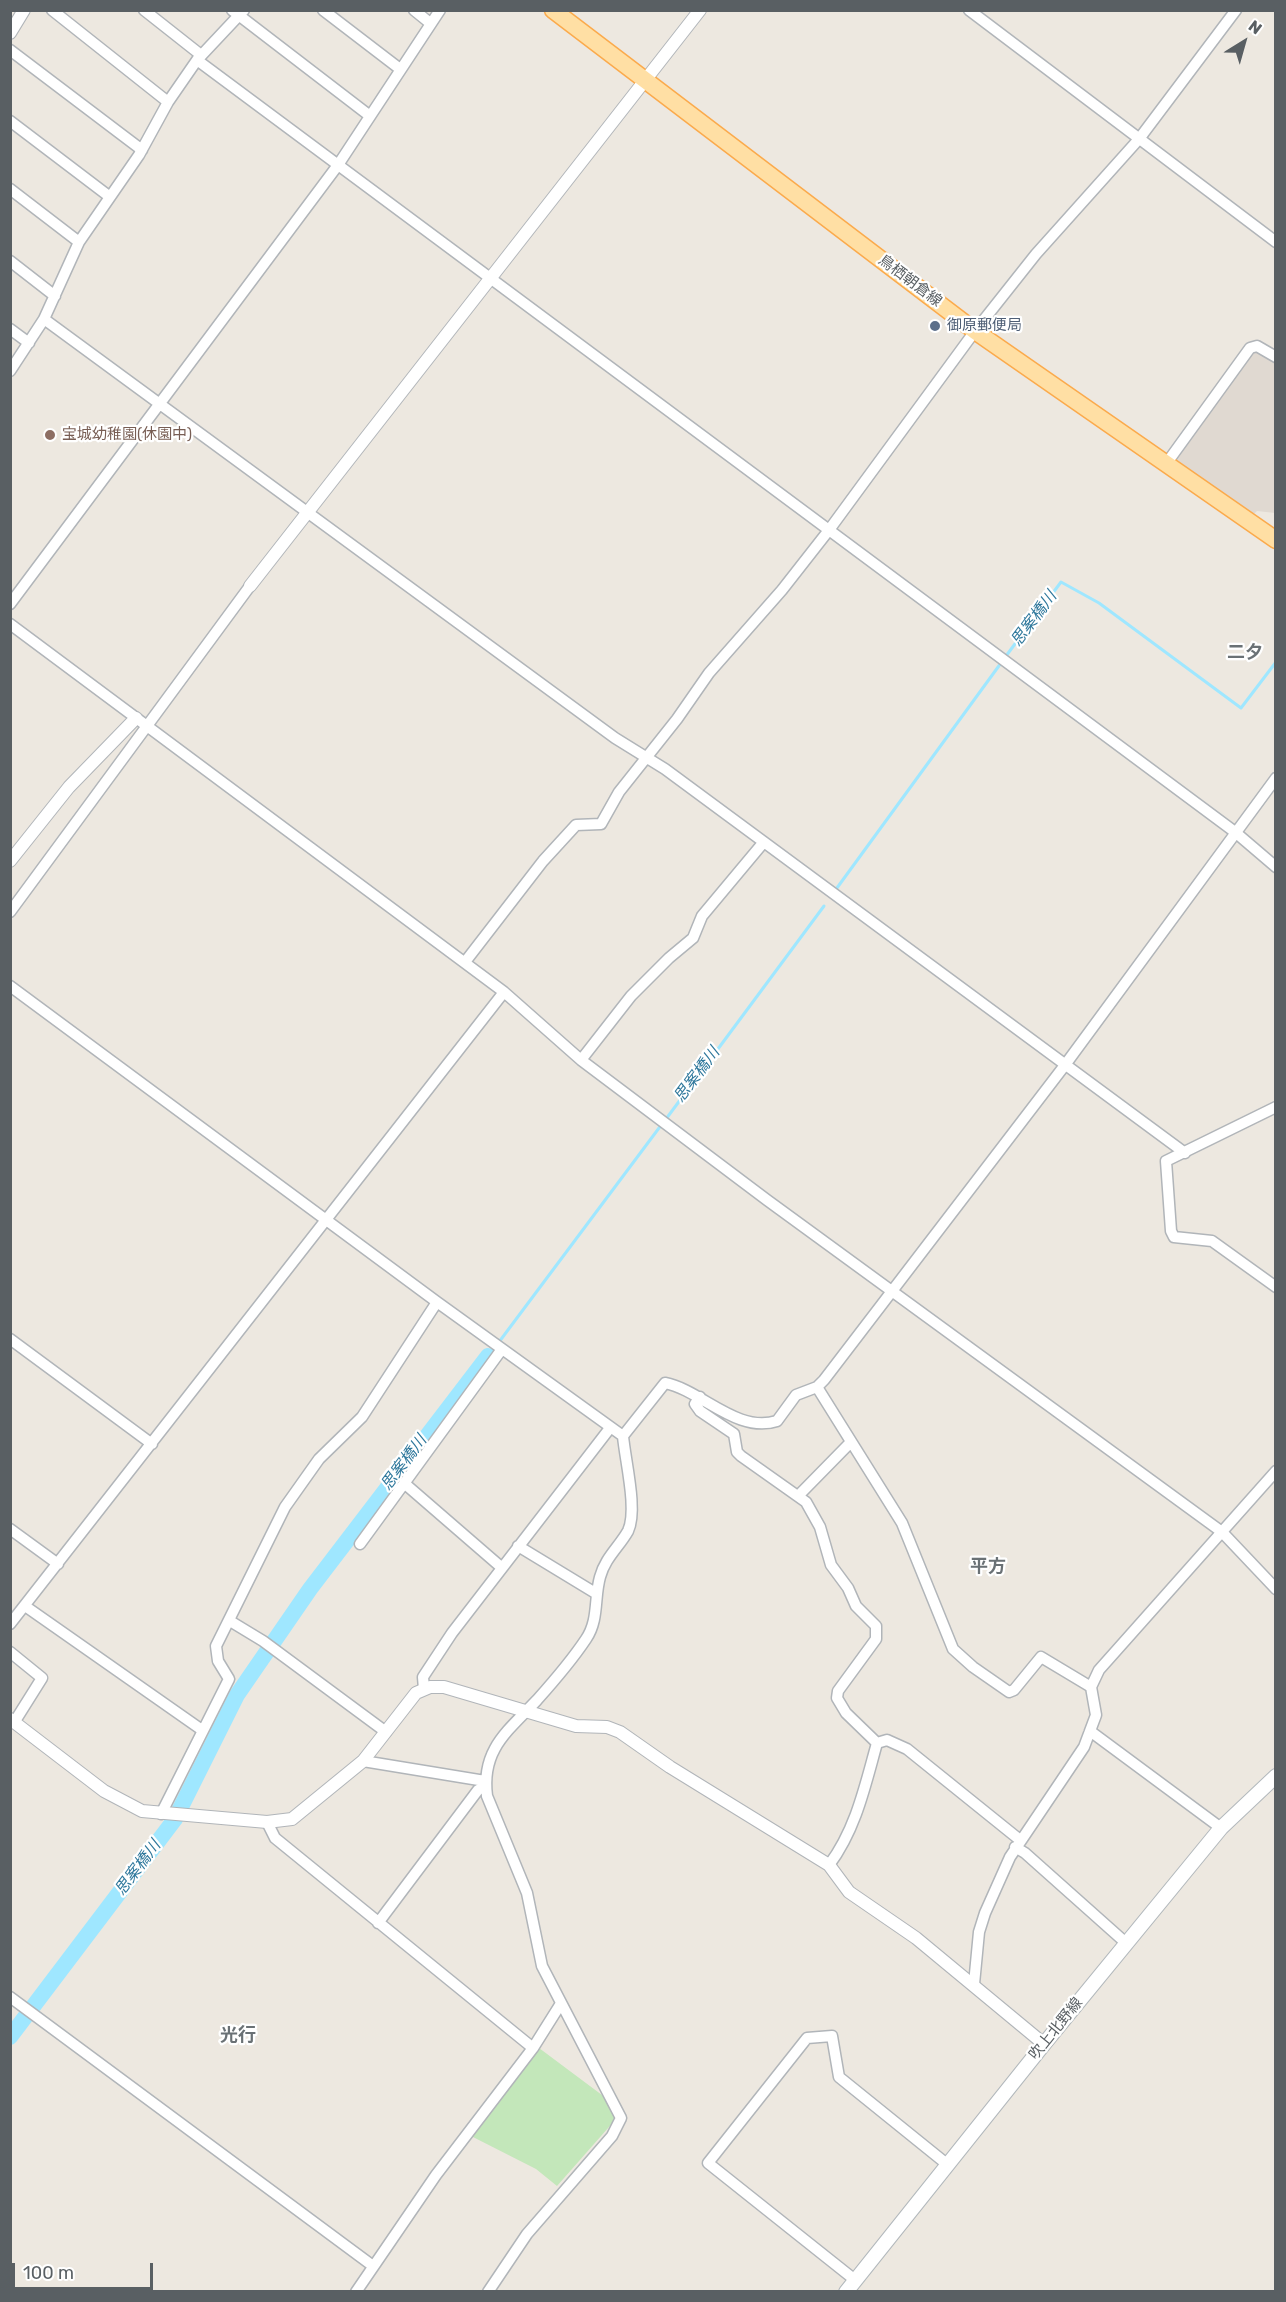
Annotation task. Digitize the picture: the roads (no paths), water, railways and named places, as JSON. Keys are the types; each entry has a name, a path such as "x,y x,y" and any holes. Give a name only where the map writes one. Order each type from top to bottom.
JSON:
{"main road":[{"name":"鳥栖朝倉線","path":"553,10 975,331 1275,540"},
{"name":"吹上北野線","path":"846,2292 1221,1827 1275,1776"}],"street":[{"path":"11,30 24,10"},
{"path":"52,10 168,102"},
{"path":"144,10 199,58 338,165 1235,831 1275,867"},
{"path":"323,10 400,69"},
{"path":"414,10 430,23"},
{"path":"10,604 338,165 440,10"},
{"path":"10,912 250,586 700,10"},
{"path":"969,10 1275,242"},
{"path":"465,962 543,861 576,825 601,824 619,792 648,758 709,673 782,590 829,530 975,331 1041,248 1139,139 1236,10"},
{"path":"10,371 44,319 79,242 142,150 168,102 199,58 238,12 370,116"},
{"path":"10,50 142,150"},
{"path":"10,121 110,197"},
{"path":"10,189 79,242"},
{"path":"10,261 55,296"},
{"path":"44,319 162,403 615,738 648,758 1185,1153"},
{"path":"10,329 29,343"},
{"path":"1166,464 1253,345 1275,357"},
{"path":"10,624 465,962 504,992 581,1060 767,1200 1222,1532 1275,1589"},
{"path":"10,861 69,788 136,718"},
{"path":"488,2292 541,2218 612,2136 621,2118 577,2028 560,2006 542,1966 527,1893 486,1796 485,1784 494,1748 502,1735 526,1711 587,1638 596,1618 600,1576 607,1559 628,1530 632,1516 622,1436 665,1383 689,1390 724,1412 748,1421 773,1422 784,1413 796,1395 817,1387 1065,1065 1275,778"},
{"path":"581,1060 643,984 693,938 702,916 764,843"},
{"path":"10,986 622,1436"},
{"path":"10,1624 504,992"},
{"path":"1274,1112 1167,1161 1174,1237 1212,1241 1275,1287"},
{"path":"161,1814 229,1679 218,1661 216,1646 273,1528 304,1477 362,1417 437,1302"},
{"path":"10,1339 152,1444"},
{"path":"360,1544 498,1346"},
{"path":"817,1387 902,1523 958,1655 1009,1692 1014,1690 1041,1657 1091,1687"},
{"path":"700,1397 695,1404 699,1411 734,1434 737,1452 741,1456 806,1502 820,1527 831,1565 856,1606 877,1631 876,1639 838,1691 837,1698 846,1713 877,1743"},
{"path":"424,1689 423,1677 430,1664 501,1567 610,1428"},
{"path":"799,1496 850,1443"},
{"path":"974,1984 979,1932 1017,1844 1065,1778 1090,1731 1096,1715 1091,1687 1100,1670 1275,1471"},
{"path":"404,1483 501,1567"},
{"path":"10,1529 58,1564"},
{"path":"518,1546 597,1594"},
{"path":"25,1606 202,1730"},
{"path":"230,1621 263,1641 386,1732"},
{"path":"10,1652 42,1678 13,1720 118,1801 142,1811 161,1814 267,1822 292,1819 363,1761 416,1693 424,1689 444,1687 576,1726 607,1727 620,1732 670,1767 829,1865 849,1892 916,1938 1044,2044"},
{"path":"1090,1731 1221,1827"},
{"path":"877,1743 887,1740 907,1749 1017,1844 1126,1943"},
{"path":"829,1865 846,1839 860,1806 877,1743"},
{"path":"363,1761 485,1784"},
{"path":"378,1923 478,1790 485,1784"},
{"path":"267,1822 275,1838 533,2048"},
{"path":"10,1996 372,2266"},
{"path":"356,2292 436,2175 533,2048 560,2006"},
{"path":"855,2280 708,2163 807,2038 832,2036 839,2076 948,2165"}],"waterway":[{"path":"1006,656 1061,582 1099,603 1241,708 1276,662"},
{"name":"思案橋川","path":"834,892 1001,663"},
{"name":"思案橋川","path":"666,1119 824,906"},
{"name":"思案橋川","path":"499,1342 662,1124"},
{"name":"思案橋川","path":"488,1356 495,1347"},
{"name":"思案橋川","path":"10,2037 175,1819 237,1695 310,1589 488,1356"}],"place":[{"name":"御原郵便局","path":"935,326"},
{"name":"宝城幼稚園(休園中)","path":"50,435"}],"district":[{"name":"二夕","path":"1245,653"},
{"name":"平方","path":"988,1567"},
{"name":"光行","path":"238,2036"}]}
